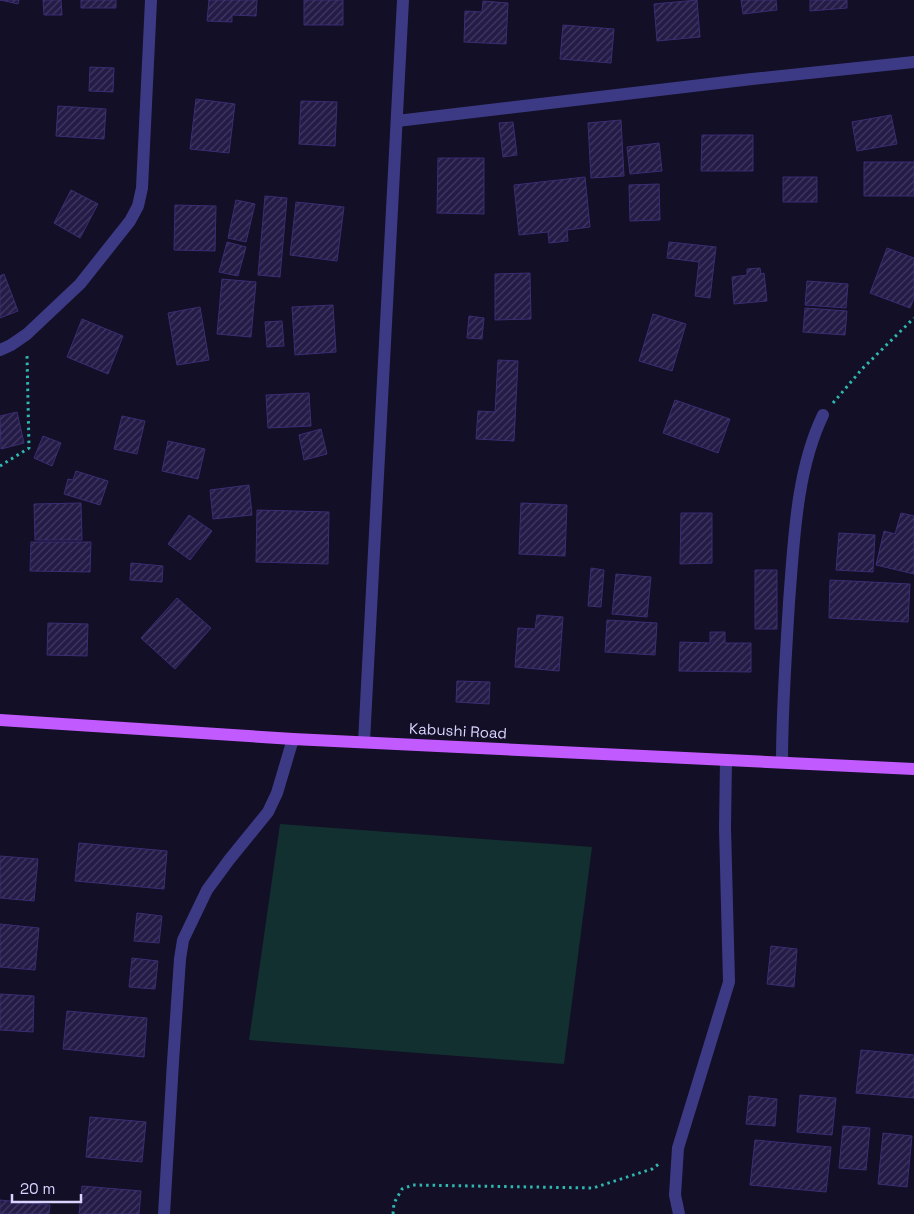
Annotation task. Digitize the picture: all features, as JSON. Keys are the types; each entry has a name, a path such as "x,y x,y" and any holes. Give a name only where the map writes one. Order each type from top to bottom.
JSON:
{"main road":[{"name":"Kabushi Road","path":"0,720 293,739 914,769"}],"street":[{"path":"0,350 27,334 80,284 130,221 138,206 142,188 151,0"},
{"path":"364,742 402,0"},
{"path":"397,121 914,62"},
{"path":"782,762 782,710 798,502 814,433 823,415"},
{"path":"164,1214 174,1034 183,940 207,890 268,812 277,794 293,739"},
{"path":"671,1214 675,1196 678,1148 729,982 725,838 726,760"},
{"path":"675,1196 679,1214"}],"path":[{"path":"823,415 862,369 914,318"},
{"path":"0,466 29,448 27,334"},
{"path":"393,1214 394,1203 402,1189 413,1185 593,1188 652,1169 678,1148"}],"green space":[{"path":"280,824 592,847 564,1064 249,1040"}],"building":[{"path":"0,0 19,0 18,4"},
{"path":"43,0 61,0 62,15 44,15"},
{"path":"81,0 116,0 116,8 81,8"},
{"path":"209,0 257,0 256,16 232,15 232,22 207,21"},
{"path":"304,0 343,0 343,25 304,25"},
{"path":"697,0 700,37 657,41 654,4"},
{"path":"741,0 776,0 777,10 743,14"},
{"path":"810,0 847,0 847,8 810,11"},
{"path":"483,1 508,3 506,44 464,42 465,11 482,12"},
{"path":"563,25 614,29 611,63 560,59"},
{"path":"90,67 114,68 113,92 89,91"},
{"path":"196,99 235,104 229,153 190,149"},
{"path":"301,101 337,102 335,146 299,144"},
{"path":"58,106 106,109 104,139 56,136"},
{"path":"891,115 897,144 857,151 852,122"},
{"path":"621,120 624,176 591,178 588,123"},
{"path":"513,122 517,155 503,157 499,123"},
{"path":"702,135 753,135 753,171 701,171"},
{"path":"659,143 662,171 630,174 627,147"},
{"path":"438,158 484,158 484,214 437,213"},
{"path":"864,162 914,162 914,196 864,196"},
{"path":"585,177 590,227 567,230 568,241 549,243 548,232 519,235 514,185"},
{"path":"783,177 817,177 817,202 783,202"},
{"path":"659,184 660,220 630,221 629,185"},
{"path":"71,190 98,204 80,238 54,223"},
{"path":"265,196 287,198 280,277 258,275"},
{"path":"236,200 255,204 246,242 228,238"},
{"path":"296,202 344,207 337,261 290,255"},
{"path":"175,205 216,206 215,251 174,250"},
{"path":"227,242 246,247 238,276 219,272"},
{"path":"669,242 716,247 710,298 695,296 699,262 667,258"},
{"path":"887,248 914,258 914,298 910,308 870,293"},
{"path":"760,268 761,274 764,273 767,301 734,304 732,277 747,275 747,269"},
{"path":"530,273 531,319 495,320 495,274"},
{"path":"4,274 18,311 0,318 0,276"},
{"path":"222,279 256,282 251,337 217,334"},
{"path":"807,281 848,284 846,308 805,305"},
{"path":"333,305 336,352 295,355 292,307"},
{"path":"200,307 209,360 177,365 168,313"},
{"path":"805,308 847,311 845,335 803,332"},
{"path":"653,314 686,324 672,371 639,361"},
{"path":"469,316 484,318 482,339 467,338"},
{"path":"82,319 123,336 108,374 67,357"},
{"path":"282,321 284,346 267,347 265,322"},
{"path":"498,360 518,361 514,441 476,439 478,411 495,412"},
{"path":"309,393 311,426 268,428 266,395"},
{"path":"675,400 730,419 718,453 663,433"},
{"path":"17,412 24,443 1,449 0,416"},
{"path":"122,416 145,421 137,454 114,449"},
{"path":"321,429 327,454 304,460 299,435"},
{"path":"43,436 61,443 52,466 34,458"},
{"path":"168,441 205,449 198,479 162,471"},
{"path":"76,471 108,481 100,505 64,494 68,479 73,480"},
{"path":"249,485 252,515 213,519 210,490"},
{"path":"81,503 82,540 35,540 34,504"},
{"path":"521,503 567,505 565,556 519,554"},
{"path":"257,510 329,512 328,564 256,562"},
{"path":"681,513 712,513 712,563 680,564"},
{"path":"901,513 914,516 914,574 876,565 884,531 895,534"},
{"path":"189,515 212,531 190,560 168,544"},
{"path":"839,533 875,535 873,572 836,570"},
{"path":"31,542 91,542 90,572 30,571"},
{"path":"131,563 163,566 162,582 130,580"},
{"path":"591,568 604,570 601,607 588,606"},
{"path":"755,570 777,570 777,629 755,629"},
{"path":"616,574 651,577 647,617 612,614"},
{"path":"830,580 910,584 908,622 829,618"},
{"path":"177,598 211,628 175,669 141,638"},
{"path":"537,615 563,617 559,671 515,667 518,628 535,629"},
{"path":"607,620 657,623 655,655 605,652"},
{"path":"48,623 88,624 87,656 47,655"},
{"path":"710,632 725,632 725,643 751,643 751,672 679,671 680,642 710,643"},
{"path":"457,681 490,682 489,704 456,702"},
{"path":"79,843 167,851 164,889 75,881"},
{"path":"0,856 38,859 34,901 0,898"},
{"path":"137,913 162,916 159,943 134,941"},
{"path":"0,924 39,928 35,970 0,967"},
{"path":"771,946 797,949 794,987 767,984"},
{"path":"132,958 158,961 155,989 129,987"},
{"path":"0,994 34,996 33,1032 0,1030"},
{"path":"67,1011 147,1018 144,1057 63,1049"},
{"path":"861,1050 914,1055 914,1098 856,1093"},
{"path":"800,1095 836,1098 832,1135 797,1132"},
{"path":"749,1096 777,1099 775,1126 746,1124"},
{"path":"90,1117 146,1122 142,1162 86,1157"},
{"path":"843,1126 870,1128 866,1170 839,1168"},
{"path":"883,1133 912,1136 907,1187 878,1184"},
{"path":"755,1140 831,1147 826,1192 750,1185"},
{"path":"82,1186 141,1191 139,1214 79,1214"},
{"path":"0,1200 50,1205 49,1214 0,1214"}]}
